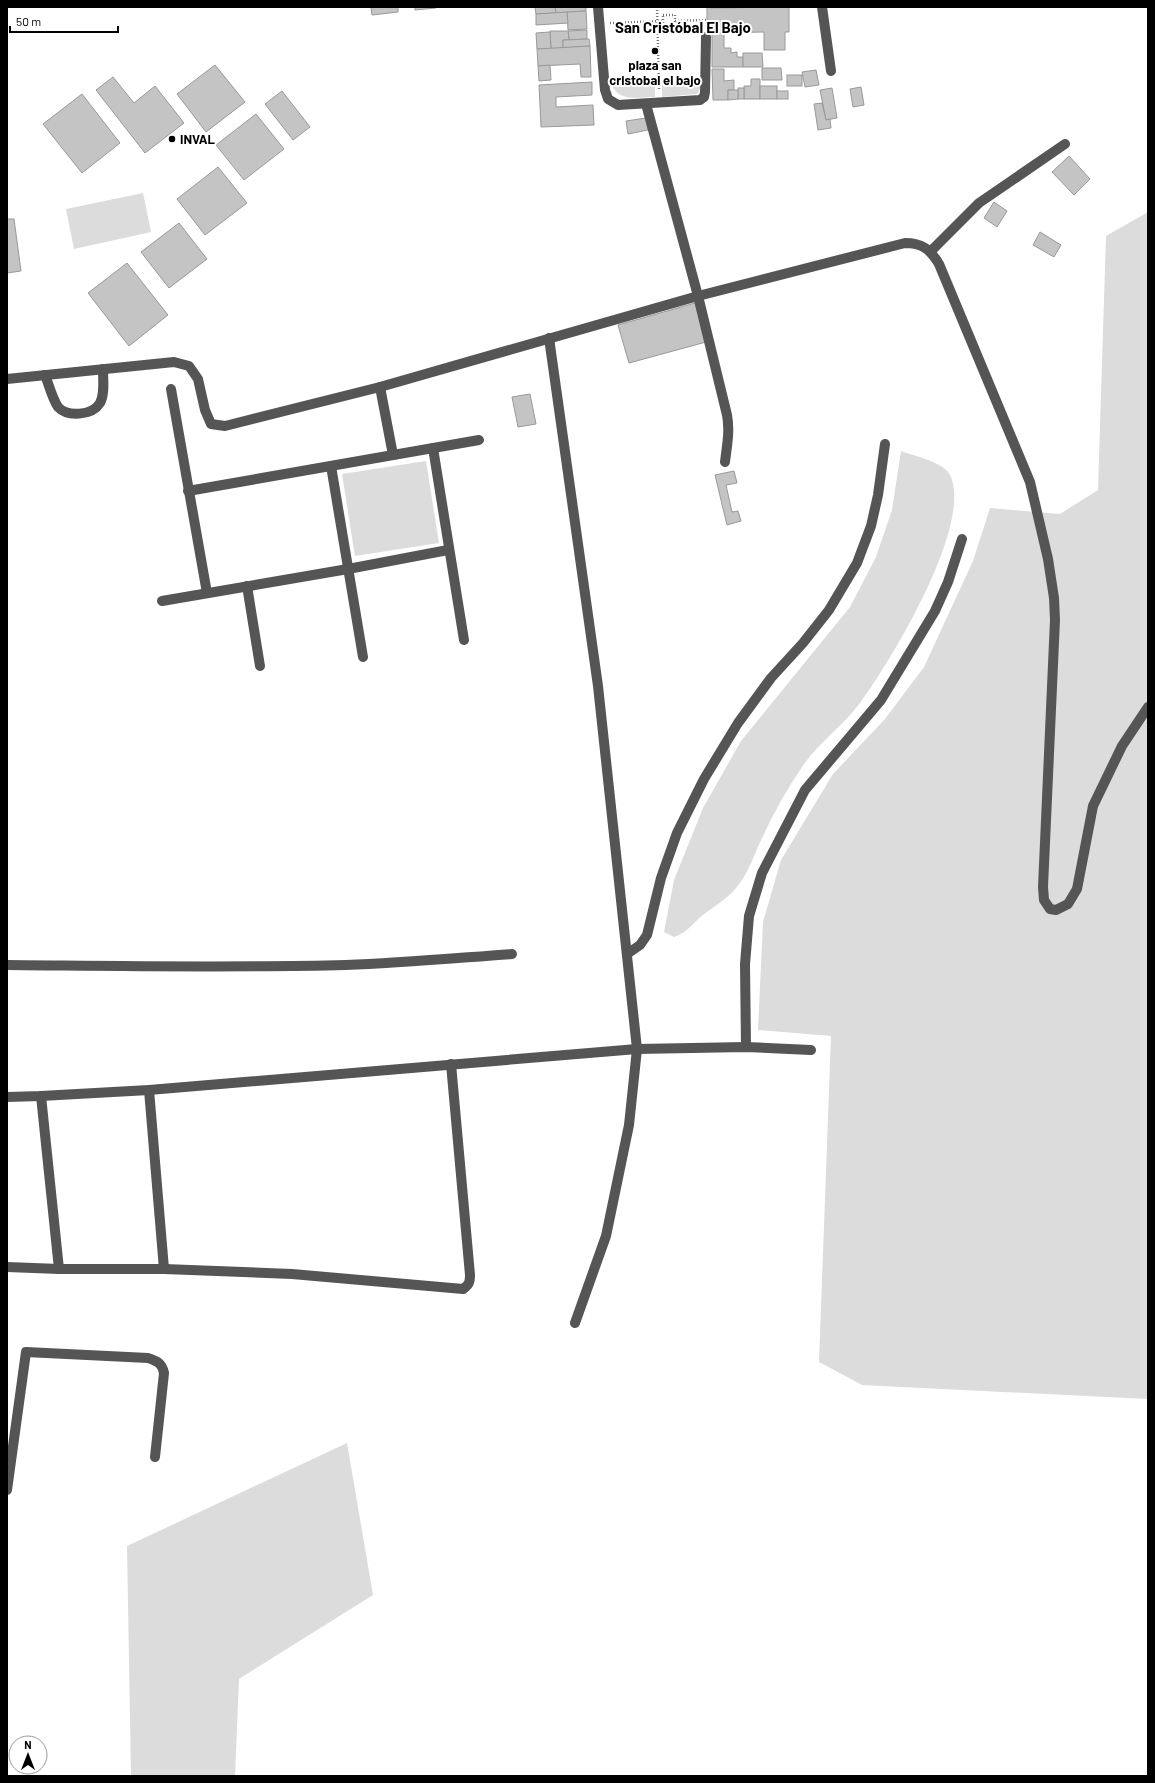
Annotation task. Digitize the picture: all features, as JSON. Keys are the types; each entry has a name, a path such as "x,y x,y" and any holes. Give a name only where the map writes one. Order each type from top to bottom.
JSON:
{"street":[{"path":"598,7 605,90 608,99 618,105 700,100 704,97 706,38"},
{"path":"822,7 831,71"},
{"path":"646,104 698,296 729,427 725,462"},
{"path":"931,251 979,203 1065,144"},
{"path":"7,378 174,362 189,366 198,379 205,410 211,424 225,426 380,387 698,296 905,243 914,243 931,251 942,271 1030,482 1048,559 1054,598 1055,620 1043,887 1044,900 1050,909 1056,910 1068,904 1077,889 1093,806 1122,746 1148,707"},
{"path":"549,338 598,686 638,1049 629,1125 606,1236 575,1323"},
{"path":"45,375 55,402 59,407 66,413 77,414 88,411 99,404 103,396 103,369"},
{"path":"380,387 393,455"},
{"path":"171,389 207,593"},
{"path":"188,491 479,440"},
{"path":"627,954 640,945 647,935 661,878 677,833 704,779 746,712 771,678 803,643 829,610 857,562 871,526 878,495 885,444"},
{"path":"433,448 448,550 464,640"},
{"path":"331,466 363,657"},
{"path":"746,1046 745,972 749,916 762,873 805,790 881,700 932,617 948,582 962,538"},
{"path":"162,601 348,570 448,550"},
{"path":"247,586 260,666"},
{"path":"7,965 216,967 346,965 402,963 512,954"},
{"path":"7,1097 149,1090 638,1049 746,1046 811,1050"},
{"path":"7,1267 59,1269 164,1269 292,1274 463,1288 468,1285 470,1275 451,1064"},
{"path":"149,1090 164,1269"},
{"path":"42,1096 59,1269"},
{"path":"7,1490 26,1352 148,1358 157,1360 162,1366 164,1373 155,1457"}],"path":[{"path":"657,7 659,103"},
{"path":"663,15 675,15 675,26 663,27 663,21 663,15"},
{"path":"675,21 707,20"},
{"path":"600,23 663,21"}],"shaded area":[{"path":"701,80 700,89 697,94 662,97 662,81"},
{"path":"655,81 655,97 635,98 623,96 618,93 614,89 611,82"},
{"path":"143,193 151,232 74,249 66,209"},
{"path":"1148,212 1148,1399 862,1385 819,1362 831,1036 758,1030 763,922 781,860 833,774 885,719 924,667 973,561 990,508 1060,514 1098,490 1106,236"},
{"path":"901,451 921,457 942,466 947,470 950,475 954,497 950,526 940,558 925,592 890,657 860,703 815,750 796,775 772,818 741,882 724,899 686,930 674,937 664,932 674,880 703,808 741,741 850,607 876,557 892,510"},
{"path":"426,461 439,543 355,556 342,474"},
{"path":"347,1443 373,1595 239,1679 235,1776 131,1776 127,1546"}],"building":[{"path":"371,7 398,7 398,12 372,15"},
{"path":"415,7 436,7 436,8 415,10"},
{"path":"535,7 555,7 556,13 536,14"},
{"path":"555,7 586,7 586,11 556,13"},
{"path":"707,7 789,7 789,32 785,32 785,50 764,50 764,32 707,33"},
{"path":"711,7 785,7 711,8"},
{"path":"586,11 587,29 568,30 567,12"},
{"path":"567,12 568,23 536,25 536,14"},
{"path":"587,30 587,39 569,40 568,31"},
{"path":"550,31 568,31 569,40 563,40 563,48 551,49"},
{"path":"550,32 551,49 537,49 536,33"},
{"path":"712,33 724,33 724,48 731,48 731,53 737,52 737,57 743,57 743,67 712,67"},
{"path":"589,39 590,46 563,48 563,40"},
{"path":"590,46 591,77 581,77 580,64 538,66 537,49"},
{"path":"743,53 762,53 763,67 743,67"},
{"path":"215,65 245,102 206,132 177,94"},
{"path":"550,65 551,80 539,81 538,66"},
{"path":"762,68 781,68 782,80 762,80"},
{"path":"712,69 724,69 724,81 734,80 734,90 728,90 728,100 713,100"},
{"path":"816,70 819,85 805,87 802,72"},
{"path":"787,75 802,75 802,86 787,86"},
{"path":"113,77 134,103 155,86 184,123 145,153 96,90"},
{"path":"751,79 760,79 760,99 744,99 744,86 751,86"},
{"path":"592,82 592,95 556,97 556,107 593,105 594,125 541,127 539,85"},
{"path":"760,86 777,86 777,99 760,99"},
{"path":"861,87 864,105 853,107 850,89"},
{"path":"738,88 744,88 744,99 738,99"},
{"path":"832,88 837,118 826,120 820,90"},
{"path":"728,90 738,90 738,99 728,100"},
{"path":"282,91 310,127 293,140 265,104"},
{"path":"777,91 788,91 788,99 777,99"},
{"path":"82,94 120,143 82,173 43,124"},
{"path":"822,103 826,120 830,119 831,128 818,130 814,104"},
{"path":"256,114 284,149 244,180 216,145"},
{"path":"646,118 648,130 628,134 626,121"},
{"path":"1069,156 1090,179 1074,195 1052,172"},
{"path":"218,167 247,203 205,235 177,199"},
{"path":"994,202 1007,211 997,227 984,218"},
{"path":"7,219 14,219 21,271 7,273"},
{"path":"179,223 207,259 169,288 141,252"},
{"path":"1040,232 1061,245 1054,257 1033,245"},
{"path":"127,263 168,315 129,346 88,293"},
{"path":"695,303 706,342 629,363 618,325"},
{"path":"530,394 536,424 518,427 512,397"},
{"path":"734,471 737,483 726,485 732,512 738,511 741,521 727,525 715,475"}],"place":[{"name":"plaza san cristobal el bajo","path":"655,51"},
{"name":"INVAL","path":"172,139"}],"district":[{"name":"San Cristóbal El Bajo","path":"683,27"}]}
